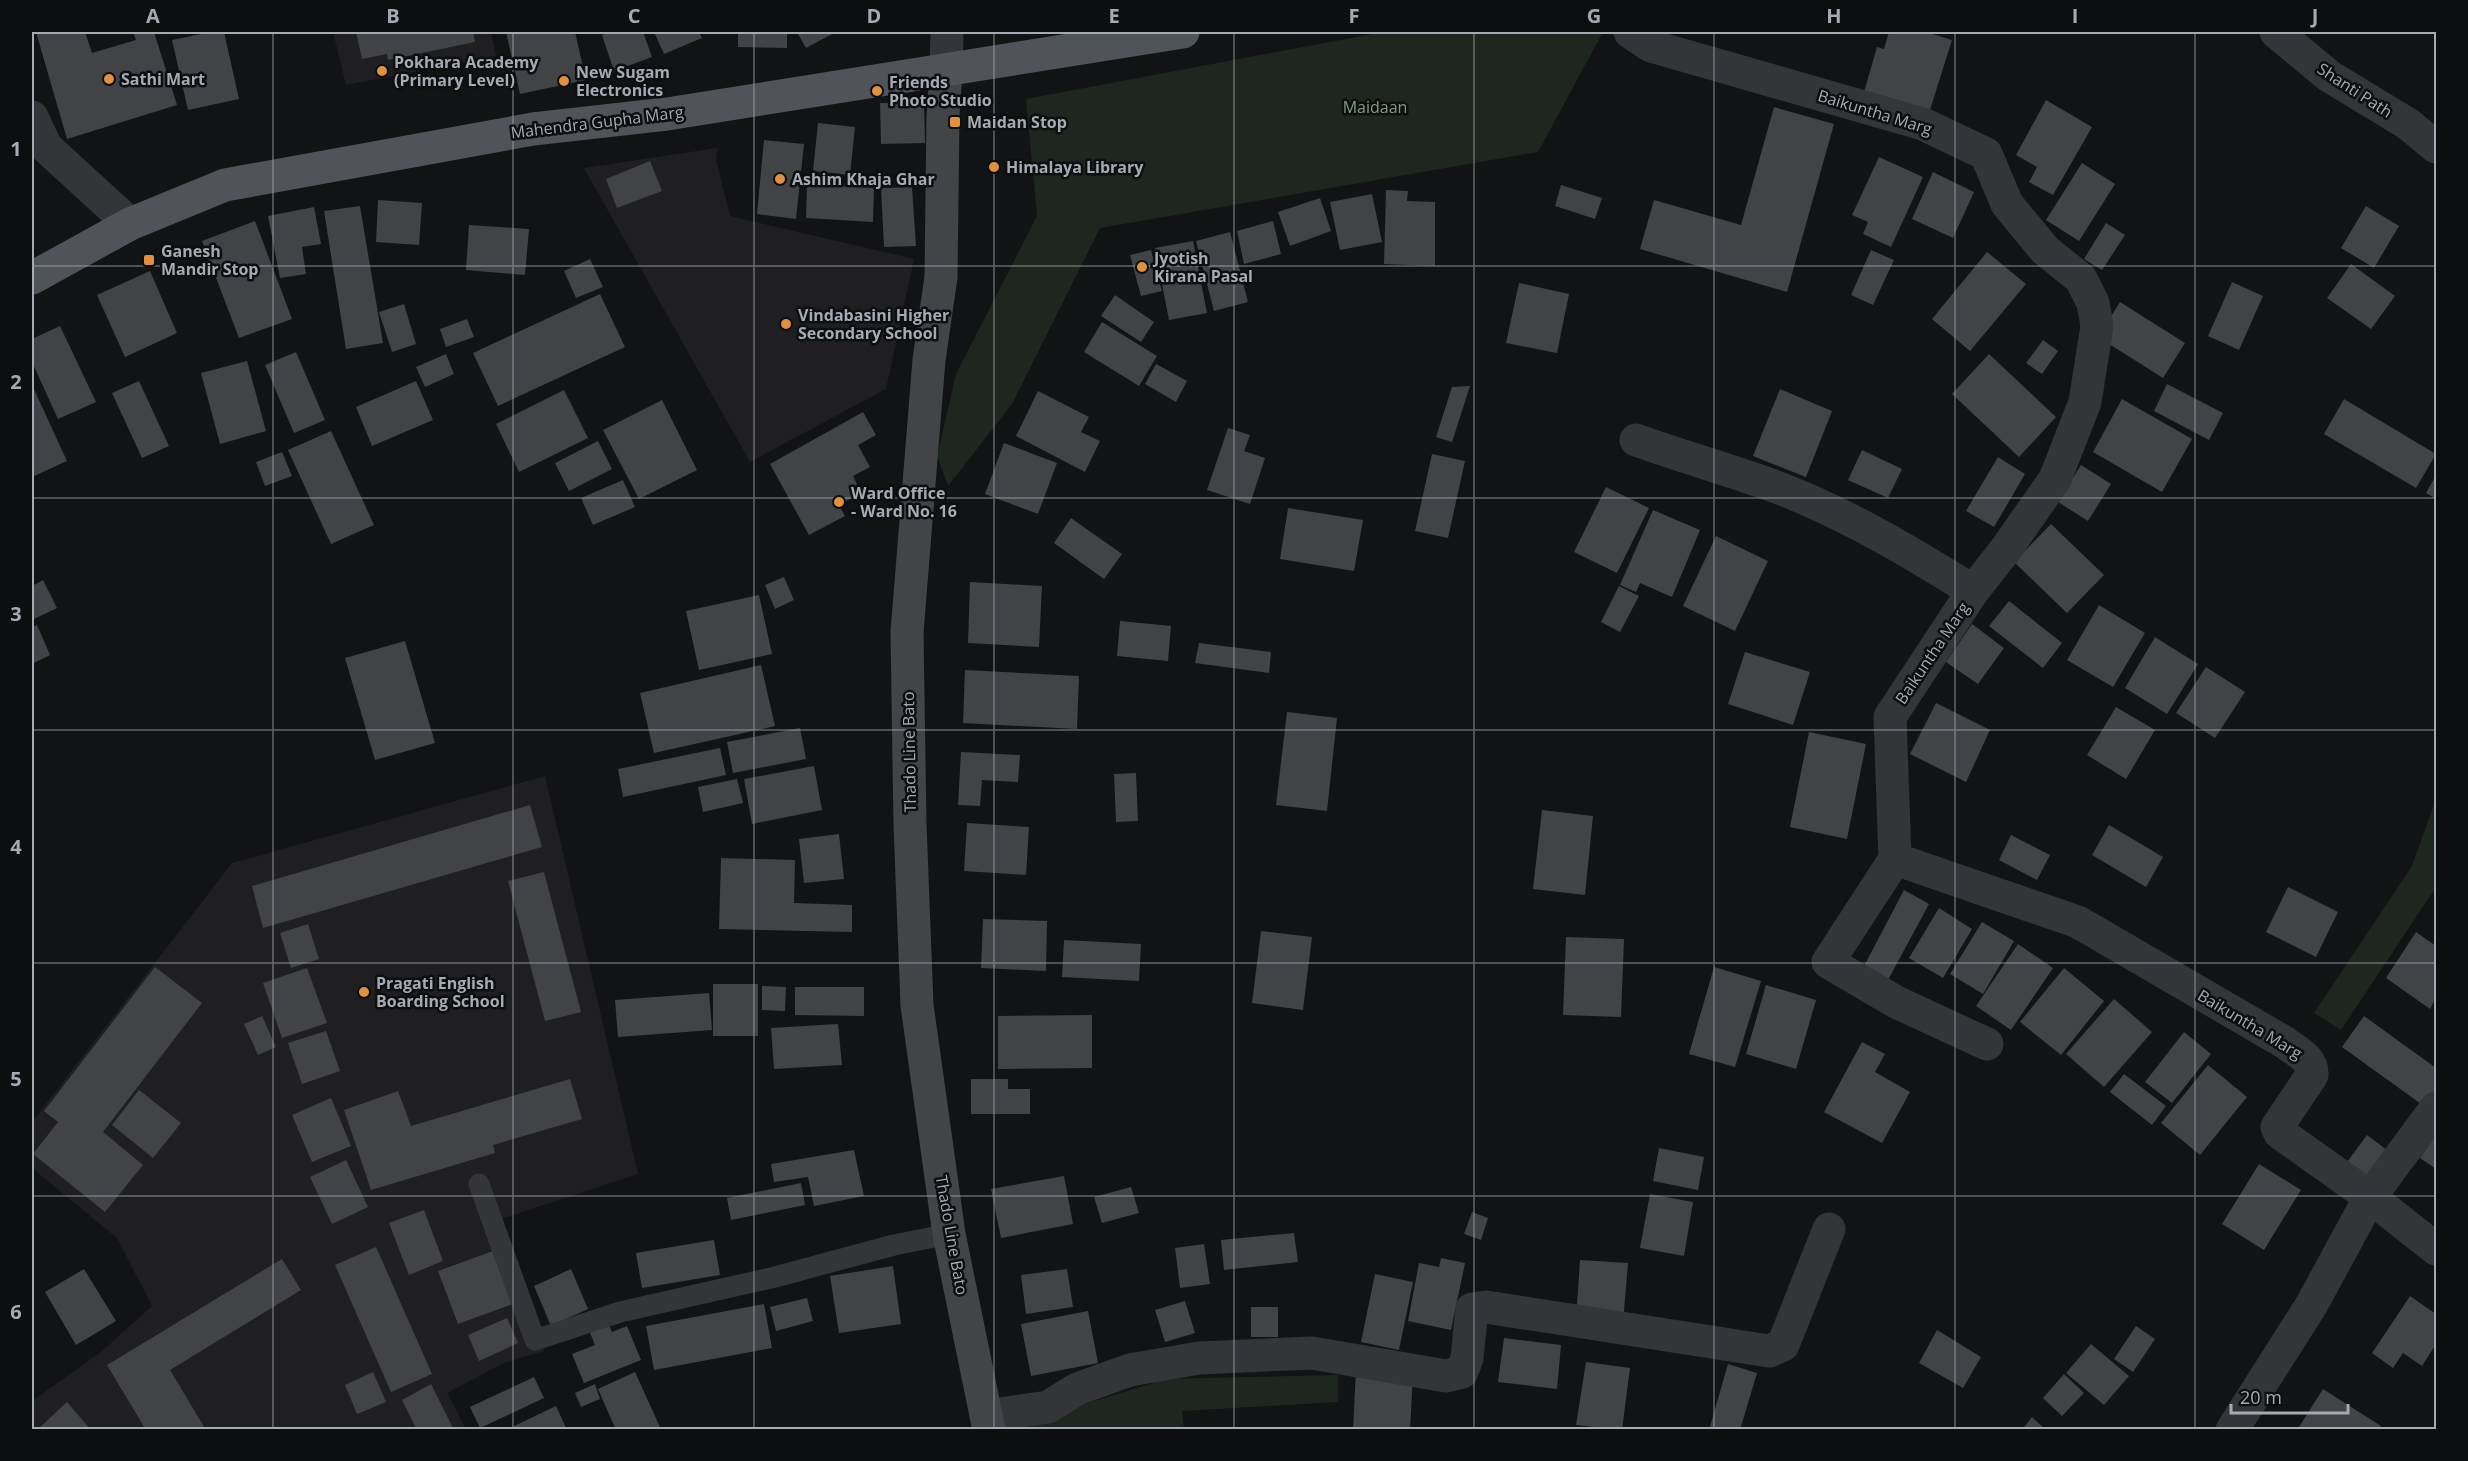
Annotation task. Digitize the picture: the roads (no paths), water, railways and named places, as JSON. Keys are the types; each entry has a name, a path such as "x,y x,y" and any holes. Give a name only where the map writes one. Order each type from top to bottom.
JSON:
{"main road":[{"name":"Mahendra Gupha Marg","path":"32,278 130,224 225,184 534,129 667,114 1183,32"},
{"name":"Thado Line Bato","path":"946,70 943,115 941,277 930,360 907,632 910,825 916,1005 949,1234 987,1423"}],"street":[{"path":"946,70 947,32"},
{"name":"Baikuntha Marg","path":"1630,32 1651,46 1923,124 1986,154 2007,204 2045,250 2081,279 2093,303 2097,326 2085,402 2055,478 2006,549 1973,591 1890,717 1895,859 2078,922 2284,1042 2310,1061 2313,1068 2312,1075 2277,1127 2280,1133 2370,1197 2436,1249"},
{"name":"Shanti Path","path":"2276,32 2329,76 2408,124 2436,147"},
{"path":"32,117 46,147 130,224"},
{"path":"1636,441 1772,486 1844,517 1917,556 1973,591"},
{"path":"1895,859 1828,962 1896,1002 1987,1044"},
{"path":"2232,1430 2312,1304 2370,1197 2436,1108"},
{"path":"987,1423 1048,1407 1077,1389 1130,1370 1199,1358 1312,1353 1446,1376 1462,1372 1467,1358 1472,1309 1486,1307 1768,1351 1783,1345 1828,1229"}],"lane":[{"path":"478,1184 535,1340 620,1312 775,1277 894,1245 949,1234"}],"place":[{"name":"Pokhara Academy (Primary Level)","path":"382,71"},
{"name":"Sathi Mart","path":"109,79"},
{"name":"New Sugam Electronics","path":"564,81"},
{"name":"Friends Photo Studio","path":"877,91"},
{"name":"Maidan Stop","path":"955,122"},
{"name":"Himalaya Library","path":"994,167"},
{"name":"Ashim Khaja Ghar","path":"780,179"},
{"name":"Ganesh Mandir Stop","path":"149,260"},
{"name":"Jyotish Kirana Pasal","path":"1142,267"},
{"name":"Vindabasini Higher Secondary School","path":"786,324"},
{"name":"Ward Office - Ward No. 16","path":"839,502"},
{"name":"Pragati English Boarding School","path":"364,992"}],"park label":[{"name":"Maidaan","path":"1375,107"}]}
